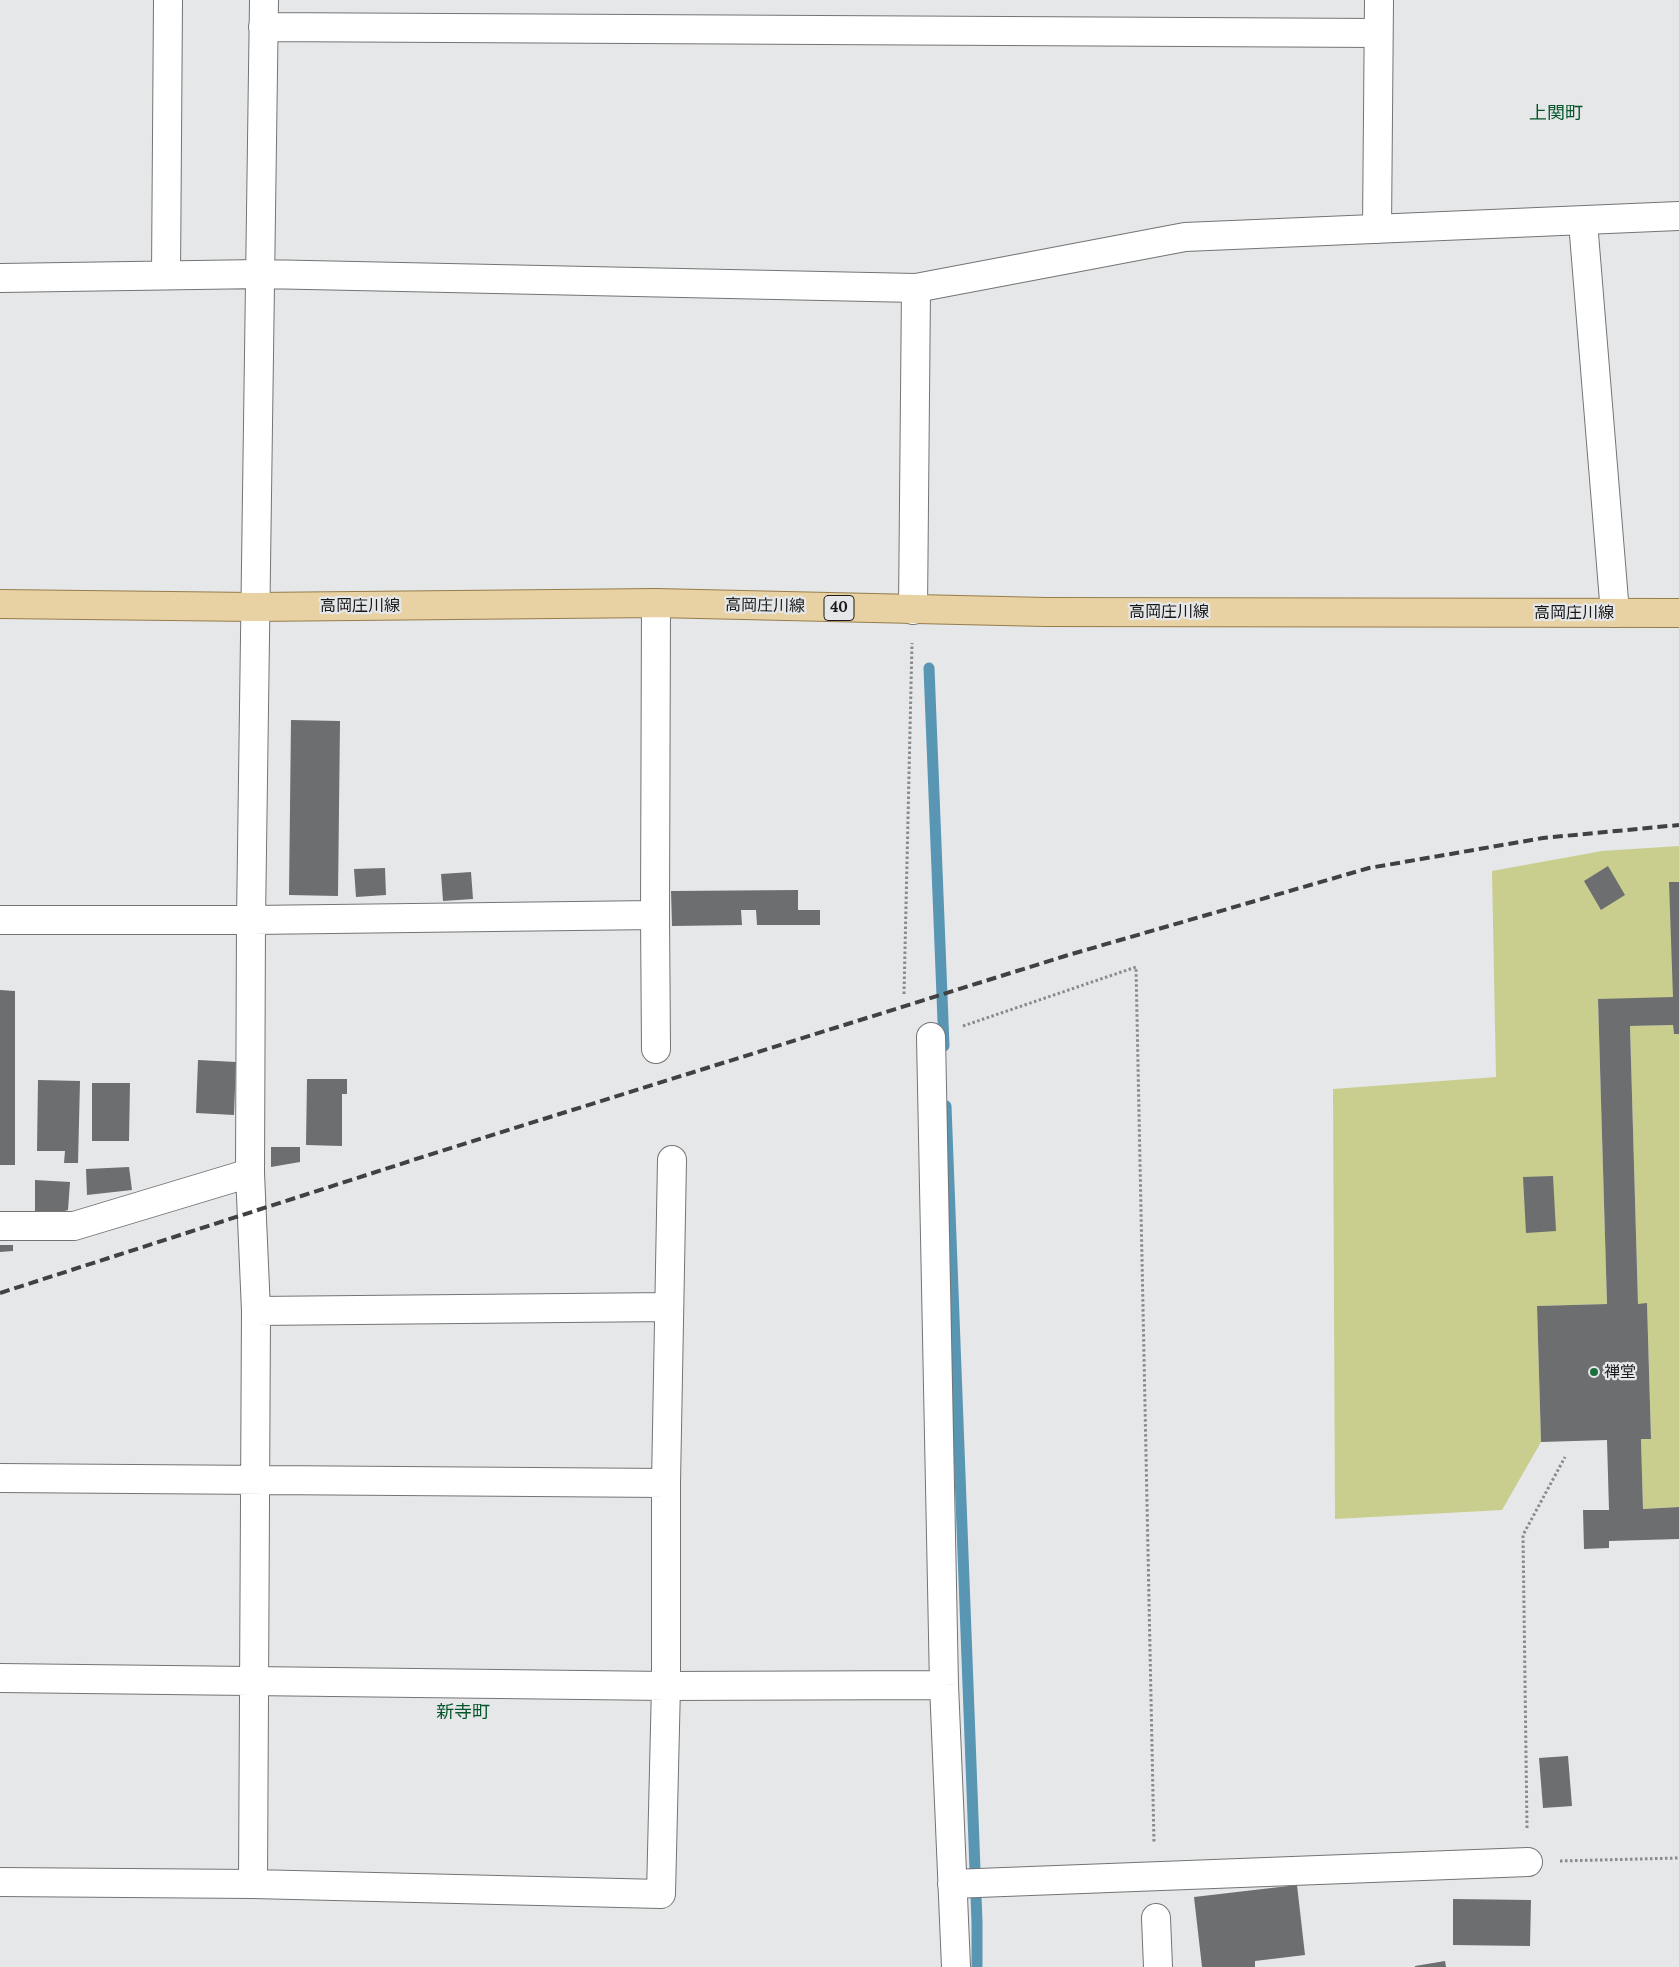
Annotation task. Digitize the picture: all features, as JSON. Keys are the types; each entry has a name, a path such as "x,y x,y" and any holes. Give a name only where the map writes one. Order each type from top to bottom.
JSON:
{"main road":[{"name":"高岡庄川線","path":"0,604 254,607 656,604 913,610 1679,613"}],"street":[{"path":"166,275 168,0"},
{"path":"253,1884 256,1311 250,1173 251,920 264,0"},
{"path":"1376,229 1379,0"},
{"path":"263,27 1378,33"},
{"path":"0,278 261,274 916,288 1185,237 1583,222 1679,216"},
{"path":"1583,222 1615,613"},
{"path":"913,610 916,288"},
{"path":"656,604 656,1049"},
{"path":"0,920 251,920 655,915"},
{"path":"931,1037 944,1685 956,1967"},
{"path":"0,1882 253,1884 661,1894 666,1686 668,1307 672,1160"},
{"path":"0,1226 74,1226 250,1173"},
{"path":"256,1311 668,1307"},
{"path":"0,1478 666,1483"},
{"path":"0,1678 666,1686 944,1685"},
{"path":"952,1884 1528,1862"},
{"path":"1156,1918 1158,1967"}],"path":[{"path":"904,994 913,610"},
{"path":"931,1037 1136,966 1155,1877"},
{"path":"1565,1457 1523,1535 1528,1862 1679,1858"}],"green space":[{"path":"1679,846 1679,999 1598,999 1607,1304 1537,1306 1541,1442 1502,1510 1335,1519 1333,1089 1496,1077 1492,871 1602,851"},
{"path":"1673,1025 1674,1034 1679,1034 1679,1507 1643,1509 1641,1439 1651,1438 1647,1304 1638,1304 1630,1026"}],"building":[{"path":"291,720 340,721 338,896 289,895"},
{"path":"1608,866 1625,895 1601,910 1584,881"},
{"path":"385,868 386,895 356,897 354,869"},
{"path":"471,872 473,899 443,901 441,874"},
{"path":"1669,882 1679,882 1679,1034 1674,1034 1673,1025 1630,1026 1638,1304 1647,1303 1651,1439 1641,1439 1643,1509 1679,1507 1679,1539 1609,1541 1609,1548 1584,1549 1583,1510 1609,1510 1607,1440 1541,1442 1537,1306 1607,1304 1598,999 1673,997"},
{"path":"798,890 798,910 820,910 820,925 757,925 756,910 741,910 742,925 672,926 671,891"},
{"path":"0,990 15,991 15,1165 0,1165"},
{"path":"198,1060 236,1062 234,1115 196,1113"},
{"path":"307,1079 347,1079 347,1094 342,1094 342,1146 306,1145"},
{"path":"38,1080 80,1081 78,1163 64,1163 65,1151 37,1151"},
{"path":"92,1083 130,1083 129,1141 92,1141"},
{"path":"271,1147 300,1147 300,1162 271,1167"},
{"path":"129,1167 132,1190 87,1195 86,1169"},
{"path":"1553,1176 1556,1231 1526,1233 1523,1177"},
{"path":"35,1180 70,1182 68,1210 51,1215 35,1216"},
{"path":"0,1245 13,1245 13,1251 0,1252"},
{"path":"1568,1756 1572,1806 1543,1808 1539,1758"},
{"path":"1297,1885 1305,1955 1255,1961 1255,1967 1202,1967 1194,1897"},
{"path":"1453,1899 1531,1900 1530,1946 1453,1945"},
{"path":"1445,1961 1446,1967 1415,1967 1415,1966"}],"waterway":[{"path":"929,668 944,1046"},
{"path":"946,1106 977,1922 977,1967"}],"railway":[{"path":"0,1293 438,1152 1065,956 1369,868 1543,838 1679,825"}],"place":[{"name":"禅堂","path":"1594,1372"}],"district":[{"name":"上関町","path":"1556,114"},
{"name":"新寺町","path":"463,1713"}]}
